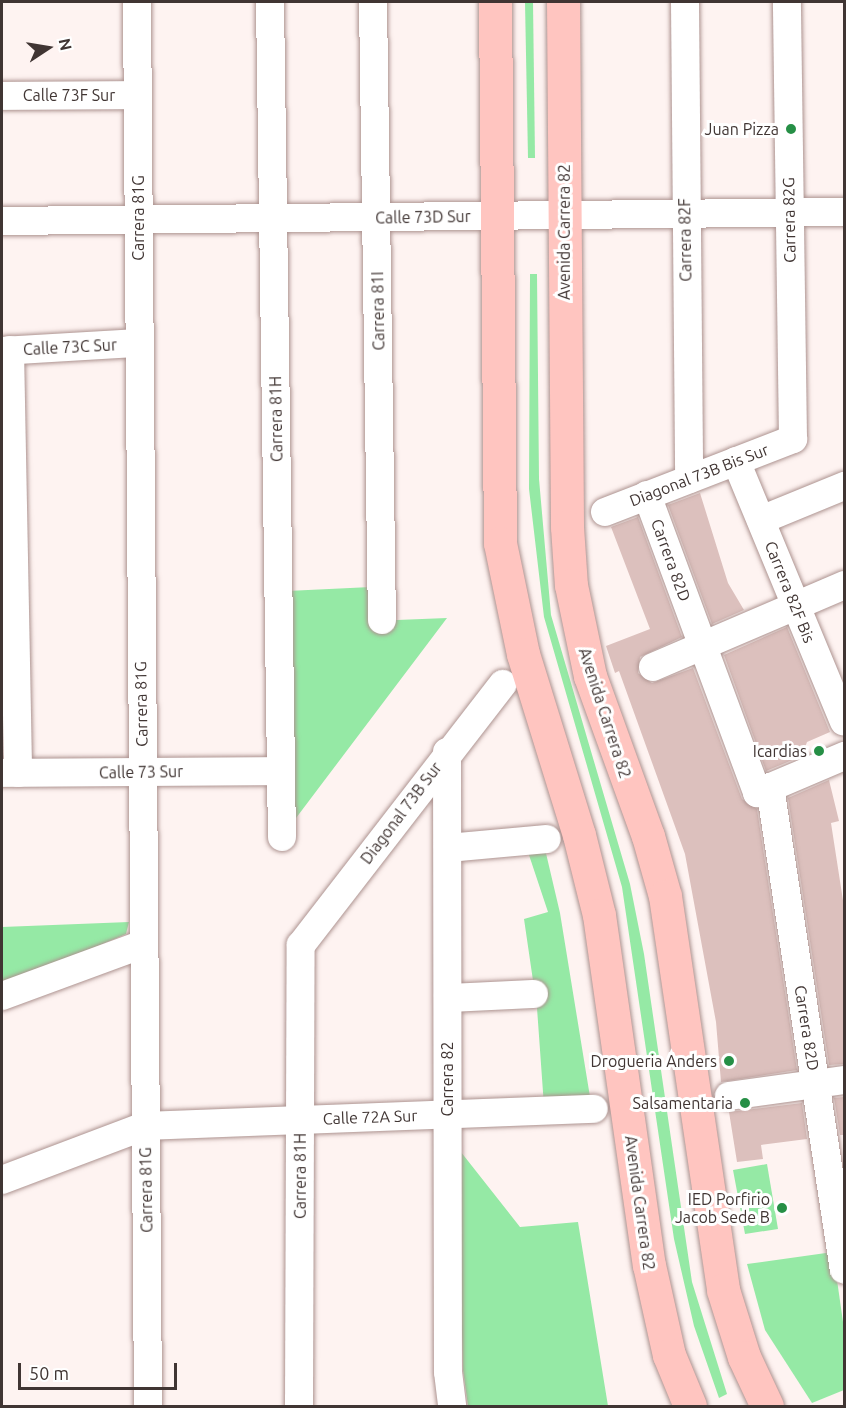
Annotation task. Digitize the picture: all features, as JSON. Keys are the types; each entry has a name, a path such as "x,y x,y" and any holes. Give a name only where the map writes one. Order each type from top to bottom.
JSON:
{"main road":[{"name":"Avenida Carrera 82","path":"495,2 497,488 503,562 523,654 579,835 599,915 649,1265 669,1355 690,1407"},
{"name":"Avenida Carrera 82","path":"563,2 567,527 579,635 662,886 673,936 723,1290 744,1357 767,1407"}],"street":[{"name":"Carrera 81G","path":"137,2 148,1407"},
{"name":"Carrera 81H","path":"270,2 282,837"},
{"name":"Carrera 81I","path":"373,2 382,620"},
{"name":"Carrera 82F","path":"685,2 684,214 689,479"},
{"name":"Carrera 82G","path":"787,2 788,212 794,439"},
{"name":"Calle 73F Sur","path":"2,96 137,95"},
{"name":"Calle 73D Sur","path":"2,221 844,212"},
{"name":"Calle 73C Sur","path":"6,350 138,343"},
{"path":"6,350 7,650 10,773"},
{"name":"Diagonal 73B Bis Sur","path":"605,512 794,439"},
{"name":"Carrera 82F Bis","path":"736,461 796,606 841,704"},
{"path":"761,520 844,486"},
{"name":"Carrera 82D","path":"647,495 702,646 764,790 816,1084 844,1269"},
{"path":"653,667 844,585"},
{"name":"Diagonal 73B Sur","path":"301,945 447,752 503,684"},
{"name":"Carrera 82","path":"447,752 450,1406"},
{"path":"764,790 844,756"},
{"name":"Calle 73 Sur","path":"10,773 281,771"},
{"path":"448,848 547,839"},
{"path":"2,996 143,944"},
{"name":"Carrera 81H","path":"299,1407 301,945"},
{"path":"448,998 534,994"},
{"path":"729,1096 844,1080"},
{"name":"Calle 72A Sur","path":"2,1180 145,1126 594,1109"}],"green space":[{"path":"525,2 533,2 535,158 528,158"},
{"path":"530,274 537,274 539,479 551,615 630,884 644,954 692,1282 727,1394 719,1398 694,1326 674,1239 622,887 544,617 529,489"},
{"path":"371,587 372,621 447,618 290,826 287,591"},
{"path":"527,849 545,849 560,913 591,1103 544,1106 537,1008 524,919 548,912"},
{"path":"129,922 126,934 2,987 2,927"},
{"path":"457,1147 520,1227 578,1222 608,1406 468,1406 463,1370"},
{"path":"767,1164 778,1229 745,1234 733,1170"},
{"path":"833,1252 844,1329 844,1390 812,1403 765,1330 747,1264"}],"building":[{"path":"700,493 728,583 744,610 712,624 668,505"},
{"path":"638,517 682,637 640,657 638,673 652,683 693,668 742,799 757,809 797,1070 721,1082 716,1022 685,854 619,671 615,673 606,646 650,629 611,527"},
{"path":"787,627 830,732 807,742 802,756 766,771 724,655"},
{"path":"829,780 839,821 831,823 844,907 844,1064 829,1065 788,798"},
{"path":"844,1097 844,1135 840,1135 834,1098"},
{"path":"802,1103 807,1139 761,1145 763,1159 737,1162 729,1112"}],"place":[{"name":"Juan Pizza","path":"791,129"},
{"name":"Icardias","path":"819,751"},
{"name":"Drogueria Anders","path":"729,1061"},
{"name":"Salsamentaria","path":"745,1103"},
{"name":"IED Porfirio Jacob Sede B","path":"782,1208"}]}
